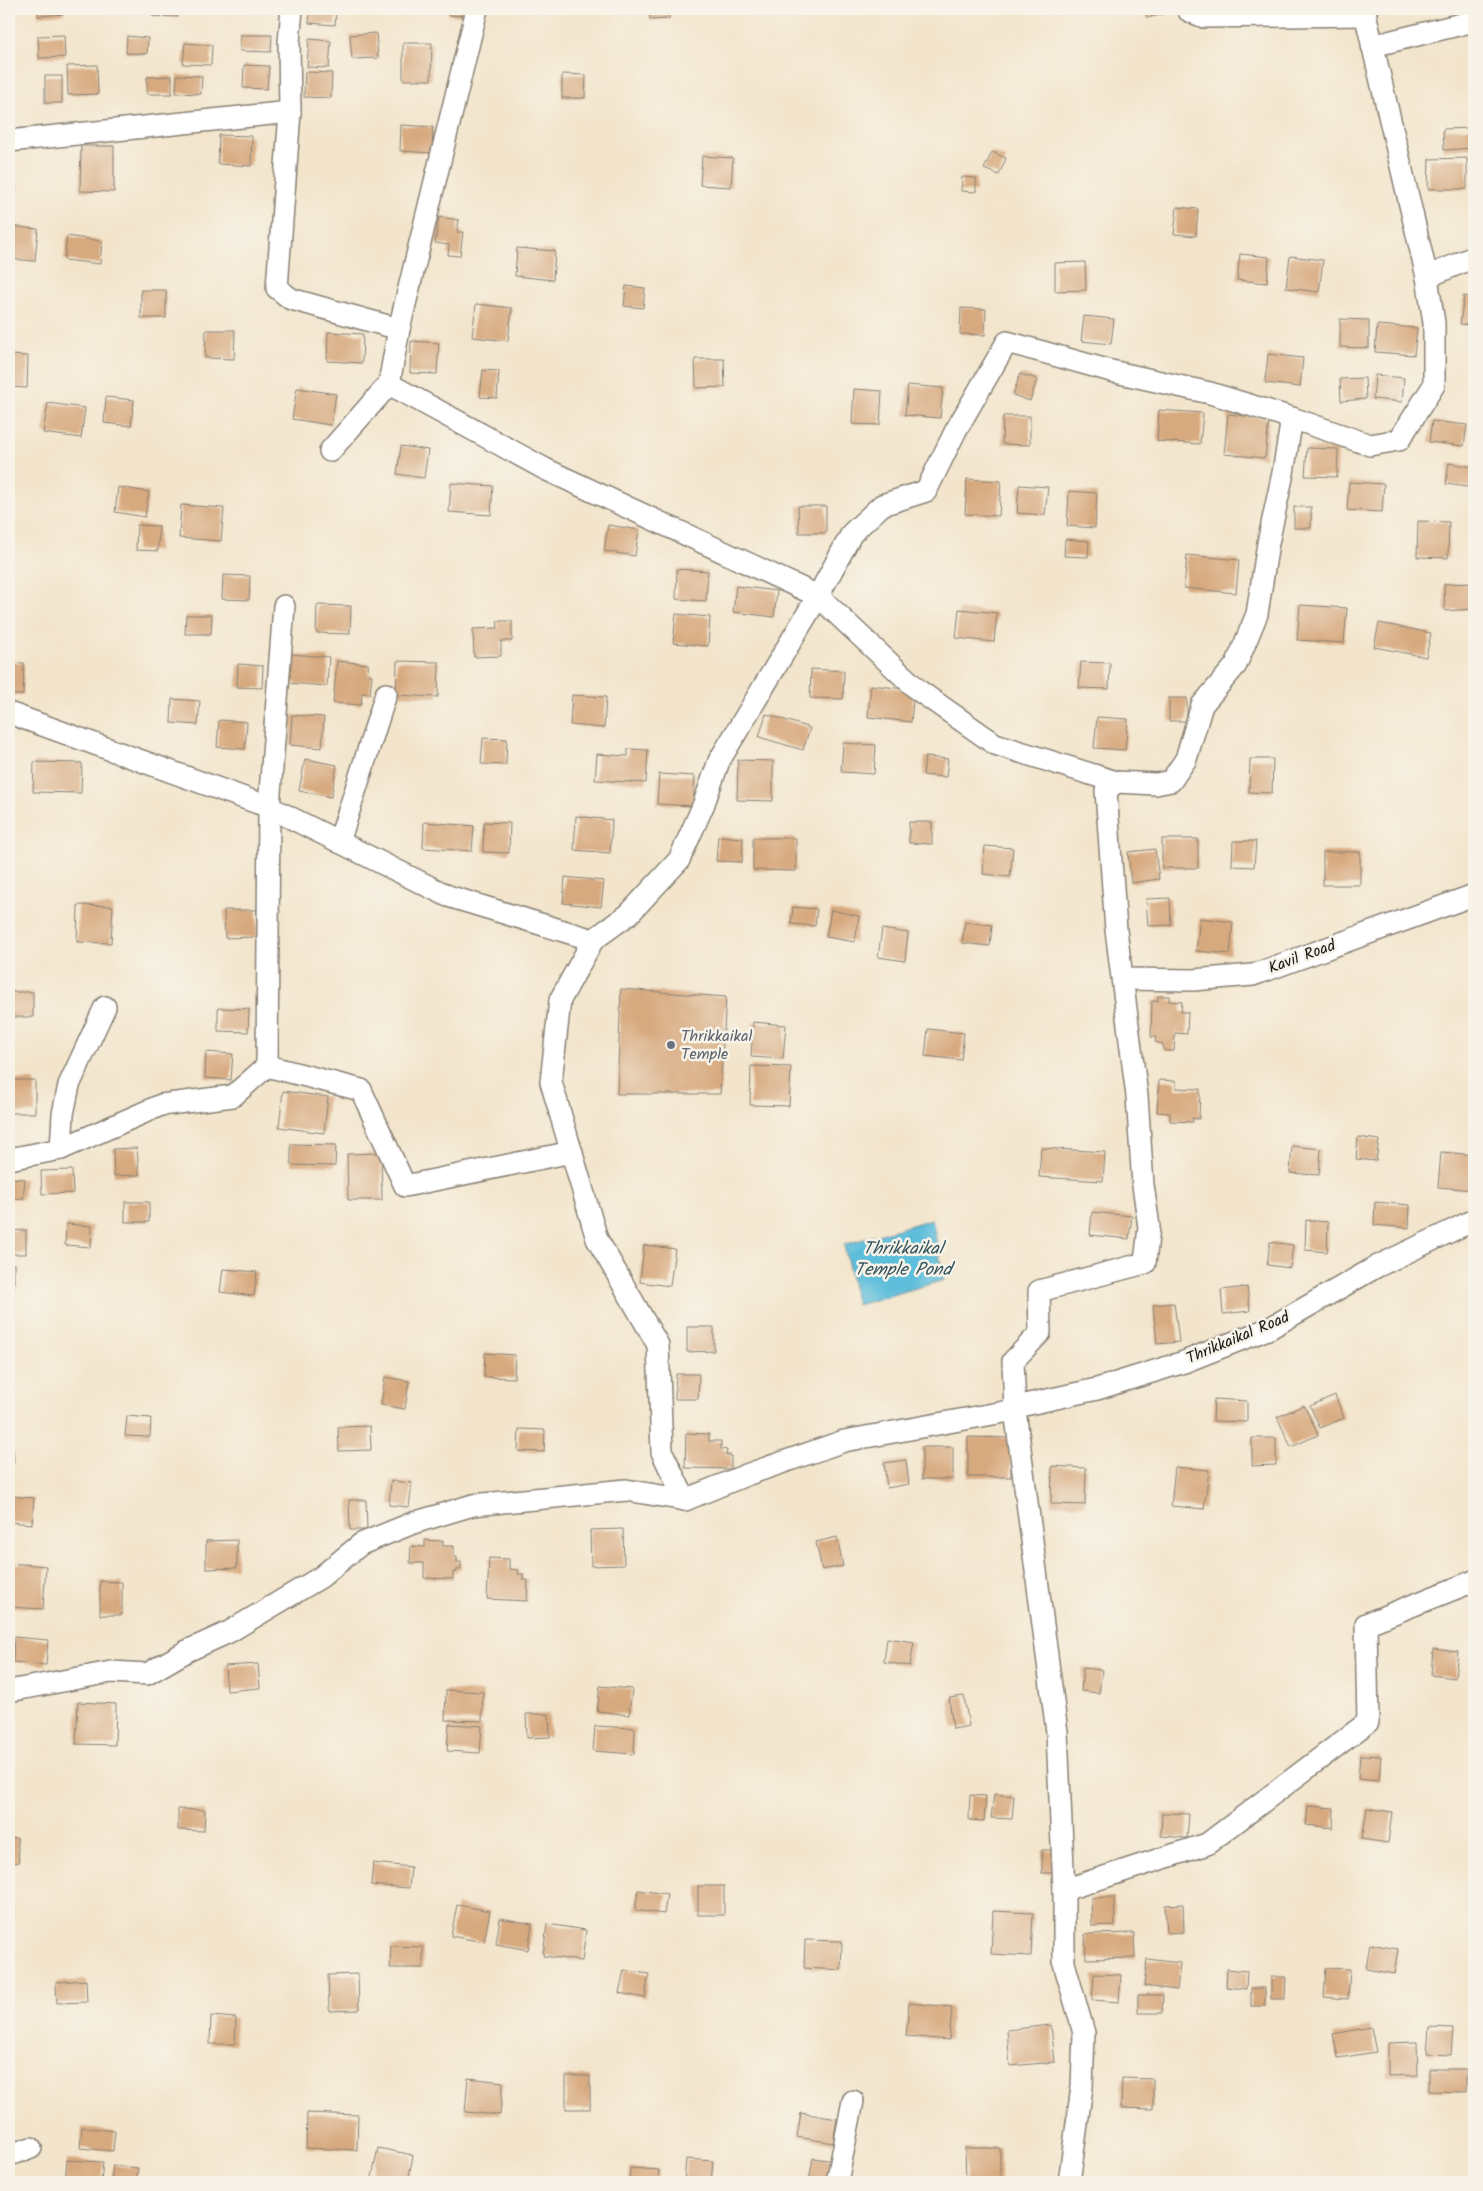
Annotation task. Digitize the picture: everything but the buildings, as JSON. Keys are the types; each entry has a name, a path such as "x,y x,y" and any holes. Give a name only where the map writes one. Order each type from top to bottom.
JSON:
{"street":[{"path":"292,9 288,42 290,112 277,288 291,299 399,329"},
{"path":"330,451 388,384 399,329 478,9"},
{"path":"685,1500 662,1452 658,1345 597,1239 551,1082 560,1000 593,940 629,914 679,860 703,806 719,760 818,596 852,533 882,505 926,492 956,430 1007,342 1111,371 1210,393 1292,418 1370,445 1399,440 1434,385 1434,323 1427,277 1365,12 1204,17 1189,11 1189,9"},
{"path":"1372,46 1474,21"},
{"path":"9,141 290,112"},
{"path":"1427,277 1474,257"},
{"path":"388,384 545,469 818,596 918,690 995,744 1116,782 1156,784 1171,781 1186,759 1202,705 1236,665 1257,614 1268,543 1283,473 1292,418"},
{"path":"9,1159 61,1149 161,1106 233,1096 267,1066 268,807 284,606"},
{"path":"339,842 386,694"},
{"path":"9,713 268,807 448,896 593,940"},
{"path":"1069,2182 1082,2087 1084,2033 1064,1963 1064,1890 1058,1732 1015,1410 1013,1361 1040,1333 1039,1292 1145,1263 1149,1227 1123,979 1116,930 1106,791 1116,782"},
{"name":"Kavil Road","path":"1123,979 1193,980 1253,975 1474,895"},
{"path":"61,1149 63,1114 68,1085 105,1007"},
{"path":"267,1066 361,1090 404,1186 572,1152"},
{"name":"Thrikkaikal Road","path":"685,1500 746,1475 844,1441 1015,1410 1020,1406 1097,1389 1184,1362 1270,1328 1376,1267 1474,1220"},
{"path":"9,1691 112,1672 147,1674 187,1651 229,1632 320,1577 362,1544 412,1523 473,1505 626,1490 685,1500"},
{"path":"1064,1890 1207,1844 1368,1722 1366,1624 1474,1581"},
{"path":"837,2182 853,2101"},
{"path":"9,2154 31,2148"}],"water":[{"name":"Thrikkaikal Temple Pond","path":"932,1219 944,1280 857,1305 844,1245"}],"place":[{"name":"Thrikkaikal Temple","path":"671,1045"}]}
